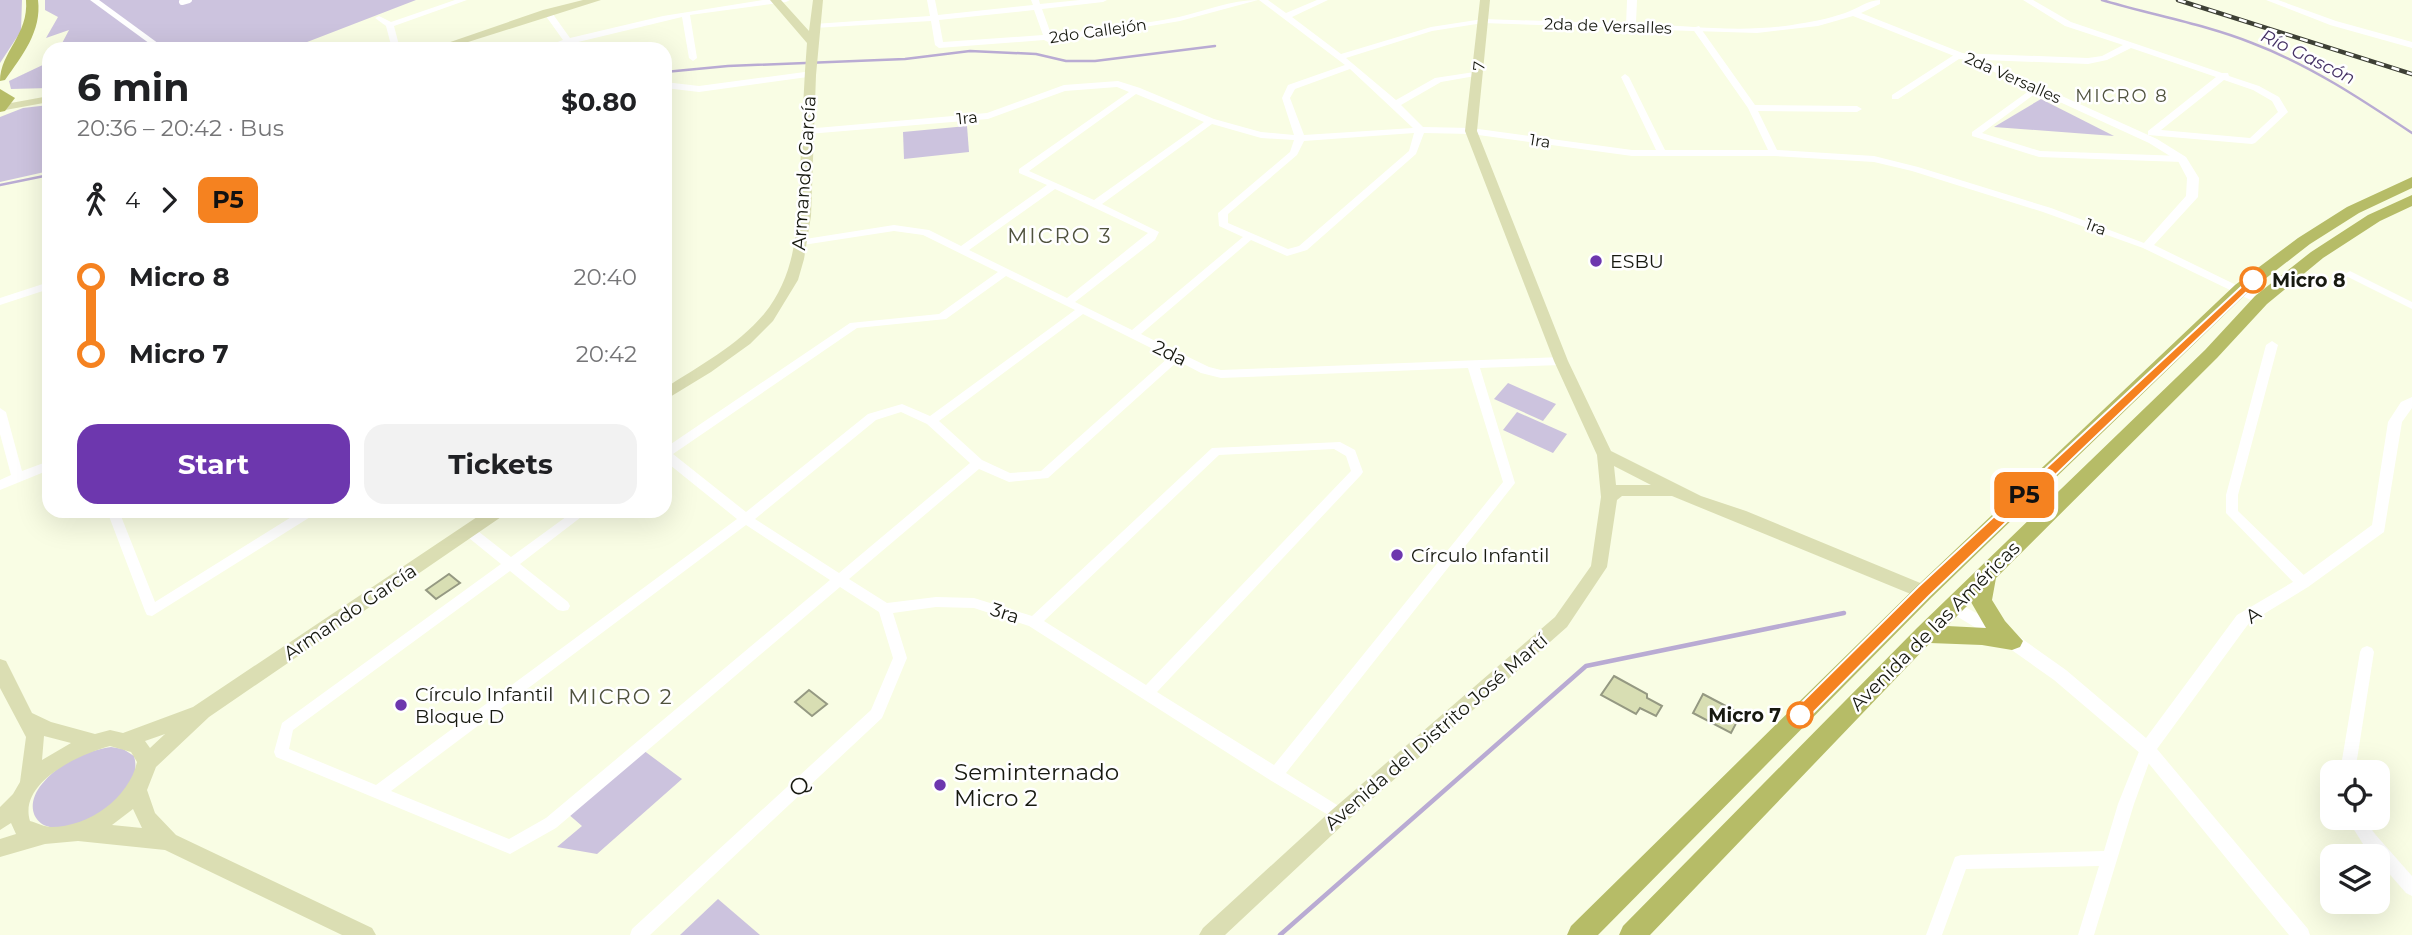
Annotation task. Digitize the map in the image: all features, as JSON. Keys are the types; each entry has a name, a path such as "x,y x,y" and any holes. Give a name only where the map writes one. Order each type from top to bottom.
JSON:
{"main road":[{"path":"0,77 19,48 35,13 32,0"},
{"path":"456,42 547,12 596,0"},
{"path":"775,0 812,41"},
{"name":"Armando García","path":"672,391 737,347 768,318 793,278 803,242 812,41 818,0"},
{"name":"7","path":"1471,131 1486,0"},
{"path":"2,101 42,93"},
{"path":"2,101 42,99"},
{"name":"Avenida del Distrito José Martí","path":"1210,935 1340,815 1561,622 1599,567 1609,497 1605,455 1561,361 1471,131"},
{"name":"Avenida de las Américas","path":"1580,935 1923,592 2241,289 2304,241 2353,210 2412,182"},
{"name":"Avenida de las Américas","path":"1632,935 1925,634 2211,354 2261,300 2317,255 2374,218 2412,200"},
{"path":"1605,455 1674,491 1740,515 1953,607"},
{"path":"1609,497 1619,491 1674,491"},
{"name":"Armando García","path":"149,761 202,711 488,518"},
{"path":"1986,573 1981,601 1997,627 2012,640"},
{"path":"1925,634 2012,640"},
{"path":"0,666 35,737 26,791 18,812 23,828 54,838 100,823 121,808 137,790 147,772 149,761 146,751 129,739"},
{"name":"Armando García","path":"93,741 129,739 202,711"},
{"path":"24,718 48,729 93,741"},
{"path":"0,821 51,764 93,741"},
{"path":"137,790 142,813 150,826 169,842"},
{"path":"76,833 138,836 169,842 365,935"},
{"path":"0,848 42,836"}],"street":[{"path":"94,0 152,42"},
{"path":"390,25 463,0"},
{"path":"582,42 686,15 786,0"},
{"path":"931,0 934,18"},
{"path":"814,26 934,18 1036,4 1103,0"},
{"name":"2do Callejón","path":"934,18 939,45 1048,38 1180,19 1254,0"},
{"path":"1263,0 1350,65 1396,104 1420,130 1413,152 1303,248 1286,253 1223,223 1223,213 1294,153 1300,138 1286,98 1291,87 1350,65"},
{"path":"1286,16 1324,0"},
{"path":"1632,0 1632,26"},
{"path":"2027,0 2068,24 2225,75 2276,99 2283,111 2252,141 2149,134"},
{"name":"2da de Versalles","path":"1339,57 1431,29 1483,21 1776,30 1817,25 1856,14 1876,1"},
{"path":"2274,1 2408,44 2412,30"},
{"path":"1036,4 1048,38"},
{"path":"547,12 569,42"},
{"name":"2da Versalles","path":"1856,14 2149,134 2182,159"},
{"path":"686,15 693,58"},
{"path":"379,18 390,25 394,42"},
{"path":"1696,28 1752,108 1774,153"},
{"path":"1895,97 1958,56 2088,61 2104,58 2130,45"},
{"path":"672,86 699,89 812,67"},
{"path":"1396,104 1438,80 1478,73"},
{"path":"2149,134 2225,75"},
{"path":"1625,77 1662,153"},
{"name":"1ra","path":"808,131 988,116 1064,88 1118,84 1211,121 1261,135 1300,138 1420,130 1471,131 1600,150 1774,153 1874,159 2047,210 2147,246 2261,300"},
{"path":"2037,88 1975,134 2039,154 2182,159 2193,178 2192,198 2147,246"},
{"path":"1068,302 1152,237 1154,232 1022,171 1137,90"},
{"path":"1752,108 1857,109"},
{"path":"1096,203 1211,121"},
{"path":"962,249 1054,185"},
{"name":"2da","path":"803,242 894,228 925,232 1133,335 1221,374 1561,361"},
{"path":"1133,335 1250,236"},
{"path":"672,449 854,325 942,317 1006,271"},
{"path":"2350,274 2411,303"},
{"path":"0,302 42,287"},
{"path":"931,421 1082,310"},
{"path":"2273,345 2232,495 2232,513 2303,583"},
{"path":"378,792 746,519 872,417 902,408 931,421 978,463 1009,478 1044,475 1177,356"},
{"path":"1275,775 1509,483 1474,365"},
{"name":"A","path":"2111,859 2126,804 2147,749 2243,619 2303,583 2379,527 2395,422 2406,405 2412,401"},
{"path":"0,412 18,478"},
{"path":"1034,622 1216,451 1336,445 1351,453 1357,464 1357,472 1146,694"},
{"path":"672,460 746,519 885,609"},
{"path":"573,518 287,727 281,752 510,847 553,824 978,463"},
{"path":"0,485 42,468"},
{"path":"116,518 152,611 300,518"},
{"path":"469,531 564,606"},
{"name":"3ra","path":"885,609 936,602 974,603 1034,622 1340,815"},
{"path":"1953,607 2012,640 2060,675 2147,749 2301,935"},
{"name":"Q","path":"638,935 877,713 900,658 885,609"},
{"path":"2349,760 2367,652"},
{"path":"2363,830 2412,888"},
{"path":"1934,935 1961,862 2111,859 2086,935"}],"shaded area":[{"path":"0,0 22,0 21,31 0,63"},
{"path":"45,0 416,0 307,42 63,42 69,30 46,38 58,17 45,10"},
{"path":"42,65 42,88 11,89 9,81"},
{"path":"2041,99 2114,136 1994,127"},
{"path":"42,106 42,173 0,182 0,117 23,108"},
{"path":"967,126 969,152 904,159 903,132"},
{"path":"1508,383 1556,404 1543,421 1494,399"},
{"path":"1517,412 1567,434 1553,453 1503,430"},
{"path":"111,747 123,749 134,756 132,781 116,802 92,818 68,827 48,827 40,823 33,810 33,802 42,784 56,770 73,759"},
{"path":"643,750 682,779 597,854 557,847 582,826 567,813"},
{"path":"718,899 760,935 680,935"}],"building":[{"path":"449,574 460,583 436,599 426,590"},
{"path":"1614,676 1647,694 1647,698 1662,706 1656,716 1640,708 1636,714 1601,695"},
{"path":"809,690 827,704 812,716 795,702"},
{"name":"Micro 7","path":"1703,694 1741,714 1731,733 1693,713"}],"waterway":[{"name":"Río Gascón","path":"2102,0 2215,30 2273,52 2335,84 2412,133"},
{"path":"672,71 728,66 905,59 970,51 1036,54 1066,61 1095,61 1215,46"},
{"path":"0,185 42,176"},
{"path":"1280,935 1586,666 1844,613"}],"railway":[{"path":"2178,0 2412,74"}],"bus line":[{"name":"P5","path":"1800,715 1923,592 2253,280"}],"place":[{"name":"ESBU","path":"1596,261"},
{"name":"Micro 8","path":"2253,280"},
{"name":"Círculo Infantil","path":"1397,555"},
{"name":"Círculo Infantil Bloque D","path":"401,705"},
{"name":"Micro 7","path":"1800,715"},
{"name":"Seminternado Micro 2","path":"940,785"}],"district":[{"name":"MICRO 8","path":"2122,96"},
{"name":"MICRO 3","path":"1060,235"},
{"name":"MICRO 2","path":"621,696"}]}
